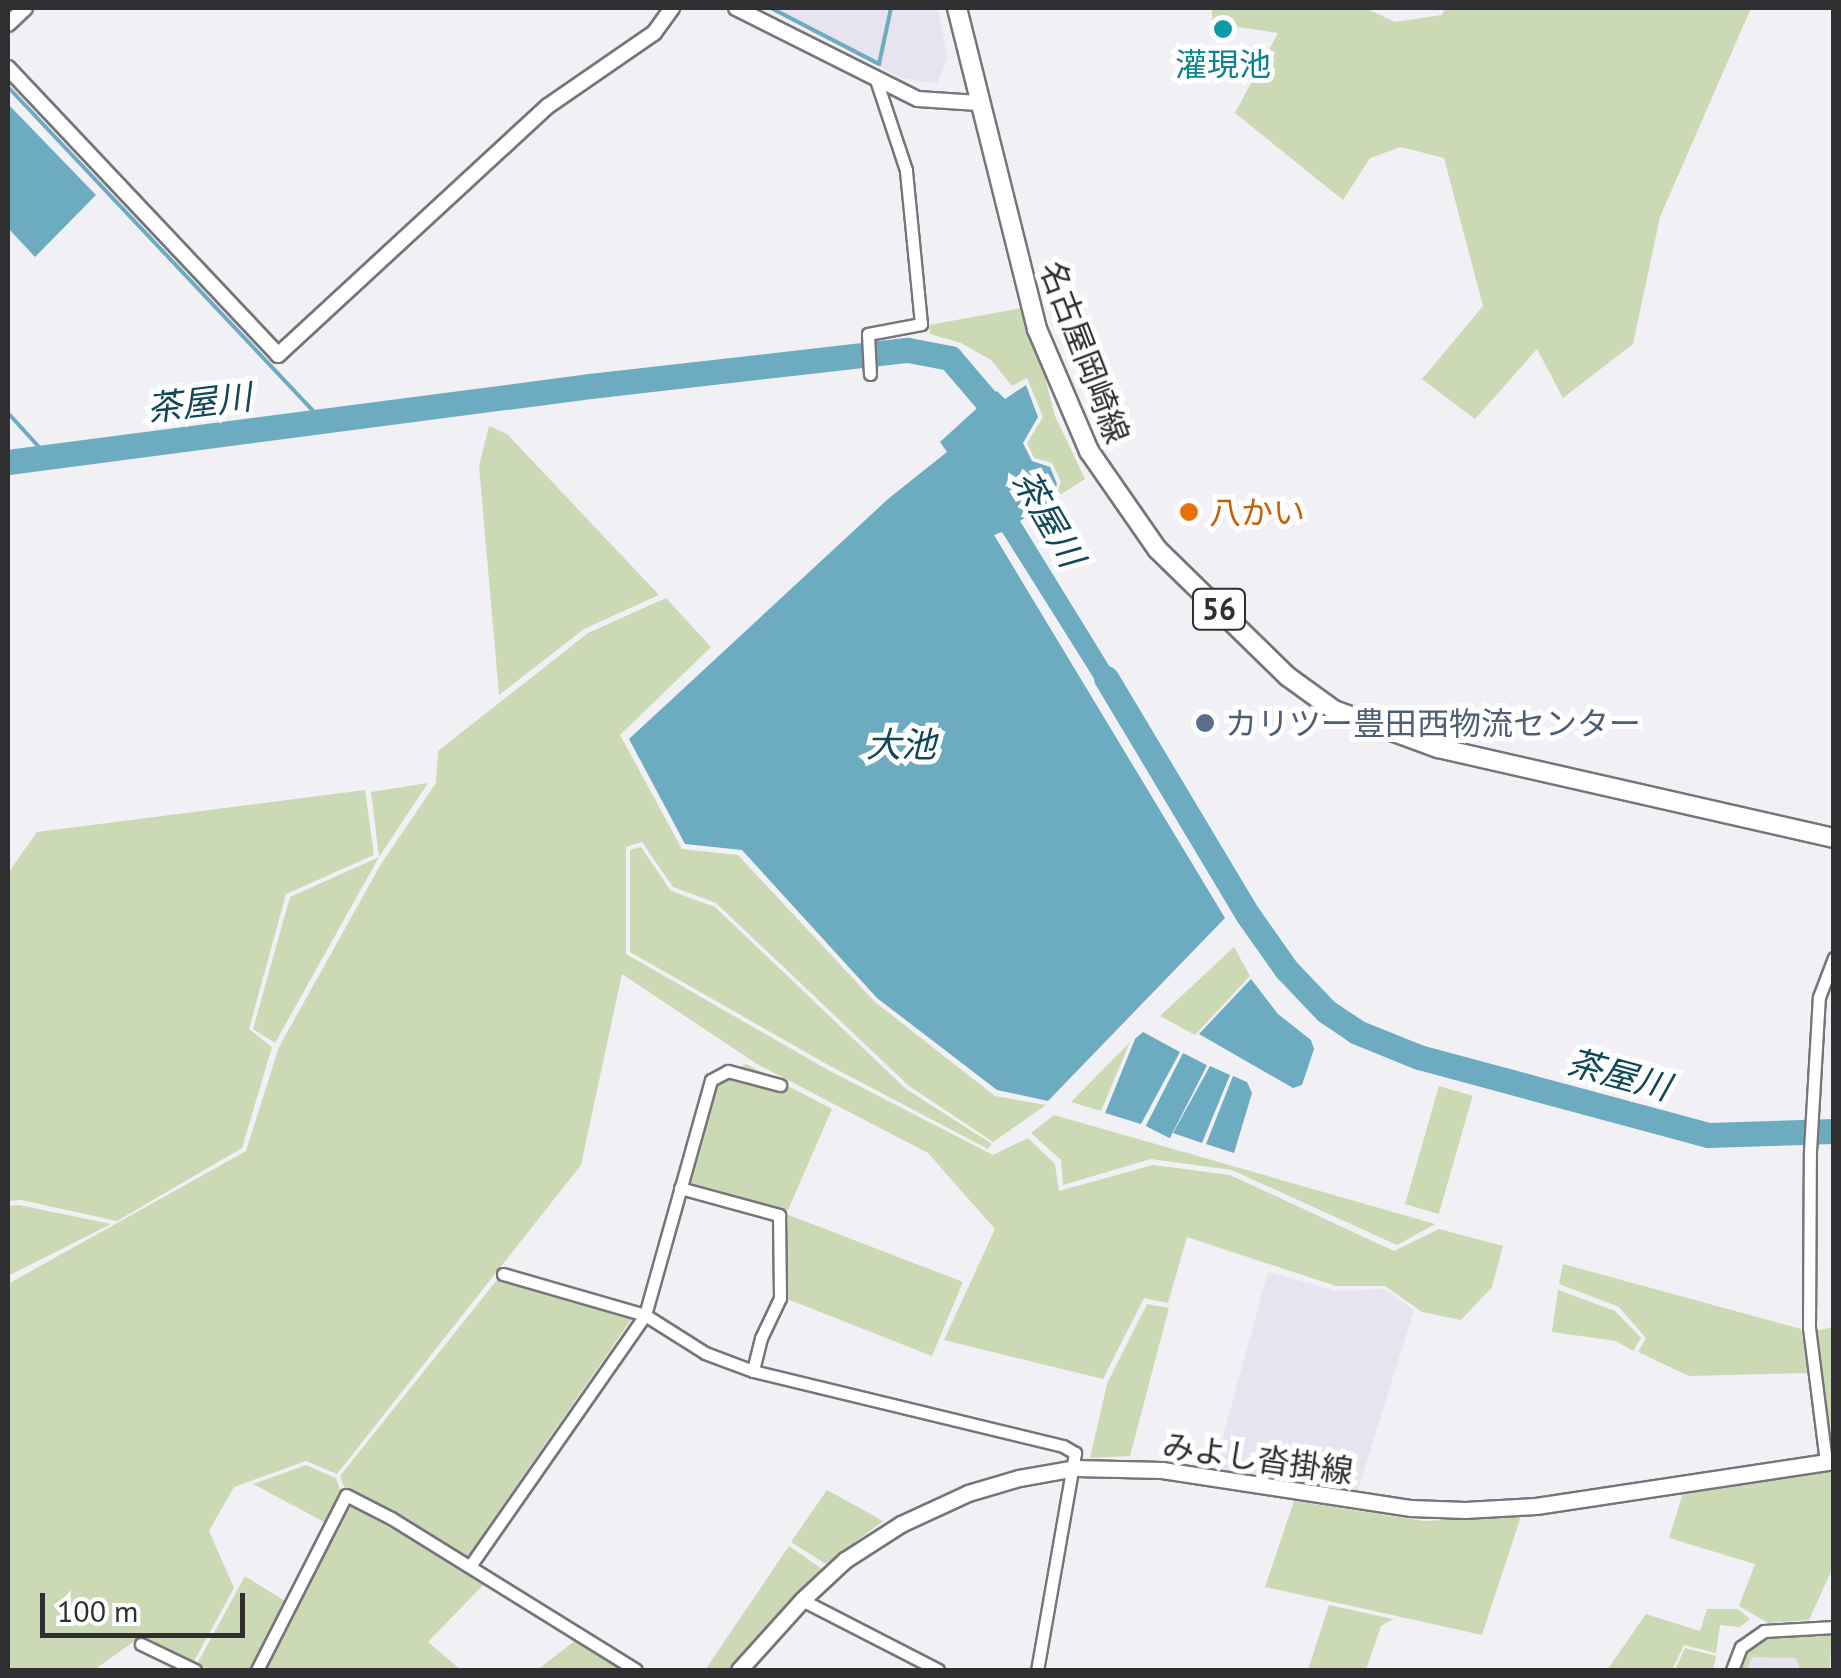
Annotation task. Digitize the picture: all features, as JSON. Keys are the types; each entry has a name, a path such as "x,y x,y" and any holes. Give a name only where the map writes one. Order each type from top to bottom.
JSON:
{"main road":[{"name":"名古屋岡崎線","path":"957,8 1037,329 1089,451 1156,549 1287,676 1334,710 1438,748 1834,838"},
{"name":"みよし沓掛線","path":"739,1670 802,1600 845,1560 901,1524 968,1493 1076,1468 1162,1470 1411,1508 1464,1510 1536,1506 1830,1461"}],"street":[{"path":"8,24 25,8"},
{"path":"8,68 278,355 548,106 654,33 672,8"},
{"path":"736,8 918,99 978,103"},
{"path":"870,374 868,334 921,324 906,170 876,80"},
{"path":"1830,1461 1810,1328 1810,1152 1819,997 1834,958"},
{"path":"470,1566 645,1315 712,1080 728,1071 780,1085"},
{"path":"680,1188 779,1215 780,1298 761,1338 753,1370"},
{"path":"504,1274 645,1315 705,1353 753,1370 1063,1446 1075,1453 1076,1468 1051,1572 1037,1670"},
{"path":"257,1670 346,1494 636,1670"},
{"path":"802,1600 938,1670"},
{"path":"1732,1670 1741,1647 1764,1631 1834,1627"},
{"path":"141,1644 196,1670"}],"shaded area":[{"path":"765,8 937,8 948,58 937,84 901,78"},
{"path":"1268,1272 1337,1291 1384,1289 1414,1310 1357,1493 1214,1469"},
{"path":"1740,1642 1833,1644 1833,1670 1731,1670"}],"green space":[{"path":"1212,8 1365,8 1395,22 1442,15 1445,8 1751,8 1660,217 1633,344 1563,398 1537,349 1475,419 1422,379 1483,306 1444,158 1401,147 1370,158 1343,200 1235,113 1278,33 1212,23"},
{"path":"1027,307 1055,416 1085,479 1055,498 1061,482 1052,463 1034,458 1027,443 1043,417 1027,378 1012,386 991,360 961,343 930,334 929,325"},
{"path":"489,426 507,434 659,595 584,629 499,695 479,466"},
{"path":"666,598 711,647 620,735 682,849 738,855 875,1002 995,1096 1046,1105 993,1142 909,1086 716,903 673,887 642,842 626,847 626,954 828,1070 993,1155 1028,1138 1055,1164 1059,1191 1153,1165 1230,1175 1394,1251 1439,1229 1503,1246 1492,1287 1461,1320 1422,1312 1385,1286 1336,1286 1187,1237 1168,1303 1144,1298 1103,1379 944,1340 995,1229 928,1153 757,1064 622,974 581,1165 337,1474 306,1461 234,1487 209,1531 234,1588 194,1661 140,1637 94,1670 8,1670 8,1284 246,1151 279,1047 381,864 436,783 438,751 588,633"},
{"path":"428,783 379,857 371,792"},
{"path":"365,790 374,855 286,894 249,1029 272,1047 242,1148 117,1221 21,1200 8,1201 8,873 37,832"},
{"path":"641,847 671,891 715,907 906,1089 992,1144 988,1149 830,1066 630,952 630,850"},
{"path":"379,857 275,1043 253,1029 290,897"},
{"path":"1234,947 1250,976 1195,1035 1160,1016"},
{"path":"1130,1042 1101,1111 1071,1102"},
{"path":"746,1064 832,1109 788,1210 686,1183 717,1083"},
{"path":"1439,1086 1473,1096 1439,1214 1405,1204"},
{"path":"1054,1115 1435,1224 1397,1245 1232,1170 1151,1159 1063,1185 1061,1160 1031,1133"},
{"path":"8,1206 111,1224 8,1276"},
{"path":"786,1214 963,1282 932,1356 787,1299"},
{"path":"1563,1264 1801,1329 1808,1373 1689,1376 1638,1352 1646,1338 1619,1307 1559,1284"},
{"path":"497,1280 633,1317 467,1557 392,1510 345,1489 340,1476"},
{"path":"1558,1290 1615,1311 1641,1338 1633,1351 1616,1341 1552,1332"},
{"path":"1147,1304 1169,1308 1130,1456 1090,1458 1107,1384"},
{"path":"1833,1327 1833,1454 1831,1454 1815,1331"},
{"path":"306,1465 336,1478 341,1492 326,1523 253,1484"},
{"path":"1833,1471 1833,1567 1809,1620 1768,1623 1739,1606 1755,1564 1669,1538 1683,1493"},
{"path":"827,1490 883,1521 826,1564 791,1542"},
{"path":"1294,1501 1424,1521 1521,1516 1482,1635 1265,1587"},
{"path":"348,1503 485,1583 428,1642 461,1670 265,1670"},
{"path":"789,1546 822,1569 728,1670 705,1670"},
{"path":"245,1576 285,1601 251,1670 211,1670 197,1664"},
{"path":"1329,1605 1393,1619 1381,1626 1366,1670 1308,1670"},
{"path":"1707,1609 1738,1609 1750,1619 1740,1627 1720,1625 1716,1653 1684,1645 1672,1670 1607,1670 1646,1614 1700,1631"},
{"path":"1833,1631 1829,1670 1800,1670 1796,1658 1752,1657 1747,1670 1736,1670 1744,1649 1766,1635"},
{"path":"576,1640 625,1670 537,1670"},
{"path":"1685,1648 1716,1656 1713,1670 1675,1670"}],"water":[{"path":"8,104 96,195 35,257 8,228"},
{"name":"大池","path":"1026,385 1038,417 1023,443 1032,461 1050,467 1057,484 1052,500 1020,521 1132,703 1115,712 1002,532 994,535 1225,918 1048,1101 997,1090 877,998 742,850 685,844 629,739 888,499 947,452 940,442 986,400 997,391 1005,399"},
{"path":"1251,979 1278,1014 1311,1040 1314,1049 1302,1085 1293,1088 1199,1034"},
{"path":"1143,1032 1180,1052 1141,1124 1105,1113 1135,1039"},
{"path":"1183,1053 1207,1065 1170,1138 1146,1126"},
{"path":"1210,1066 1230,1075 1202,1143 1173,1133"},
{"path":"1233,1076 1247,1082 1252,1093 1234,1153 1206,1144"}],"waterway":[{"path":"771,8 879,64 891,8"},
{"path":"8,87 322,420"},
{"name":"茶屋川","path":"8,462 590,386 908,350 950,358 986,400 1000,432"},
{"path":"8,413 48,457"},
{"name":"茶屋川","path":"1106,678 1248,915 1286,969 1326,1011 1357,1032 1419,1057 1708,1135 1834,1131"}],"place":[{"name":"灌現池","path":"1223,29"},
{"name":"八かい","path":"1189,512"},
{"name":"カリツー豊田西物流センター","path":"1205,723"}]}
